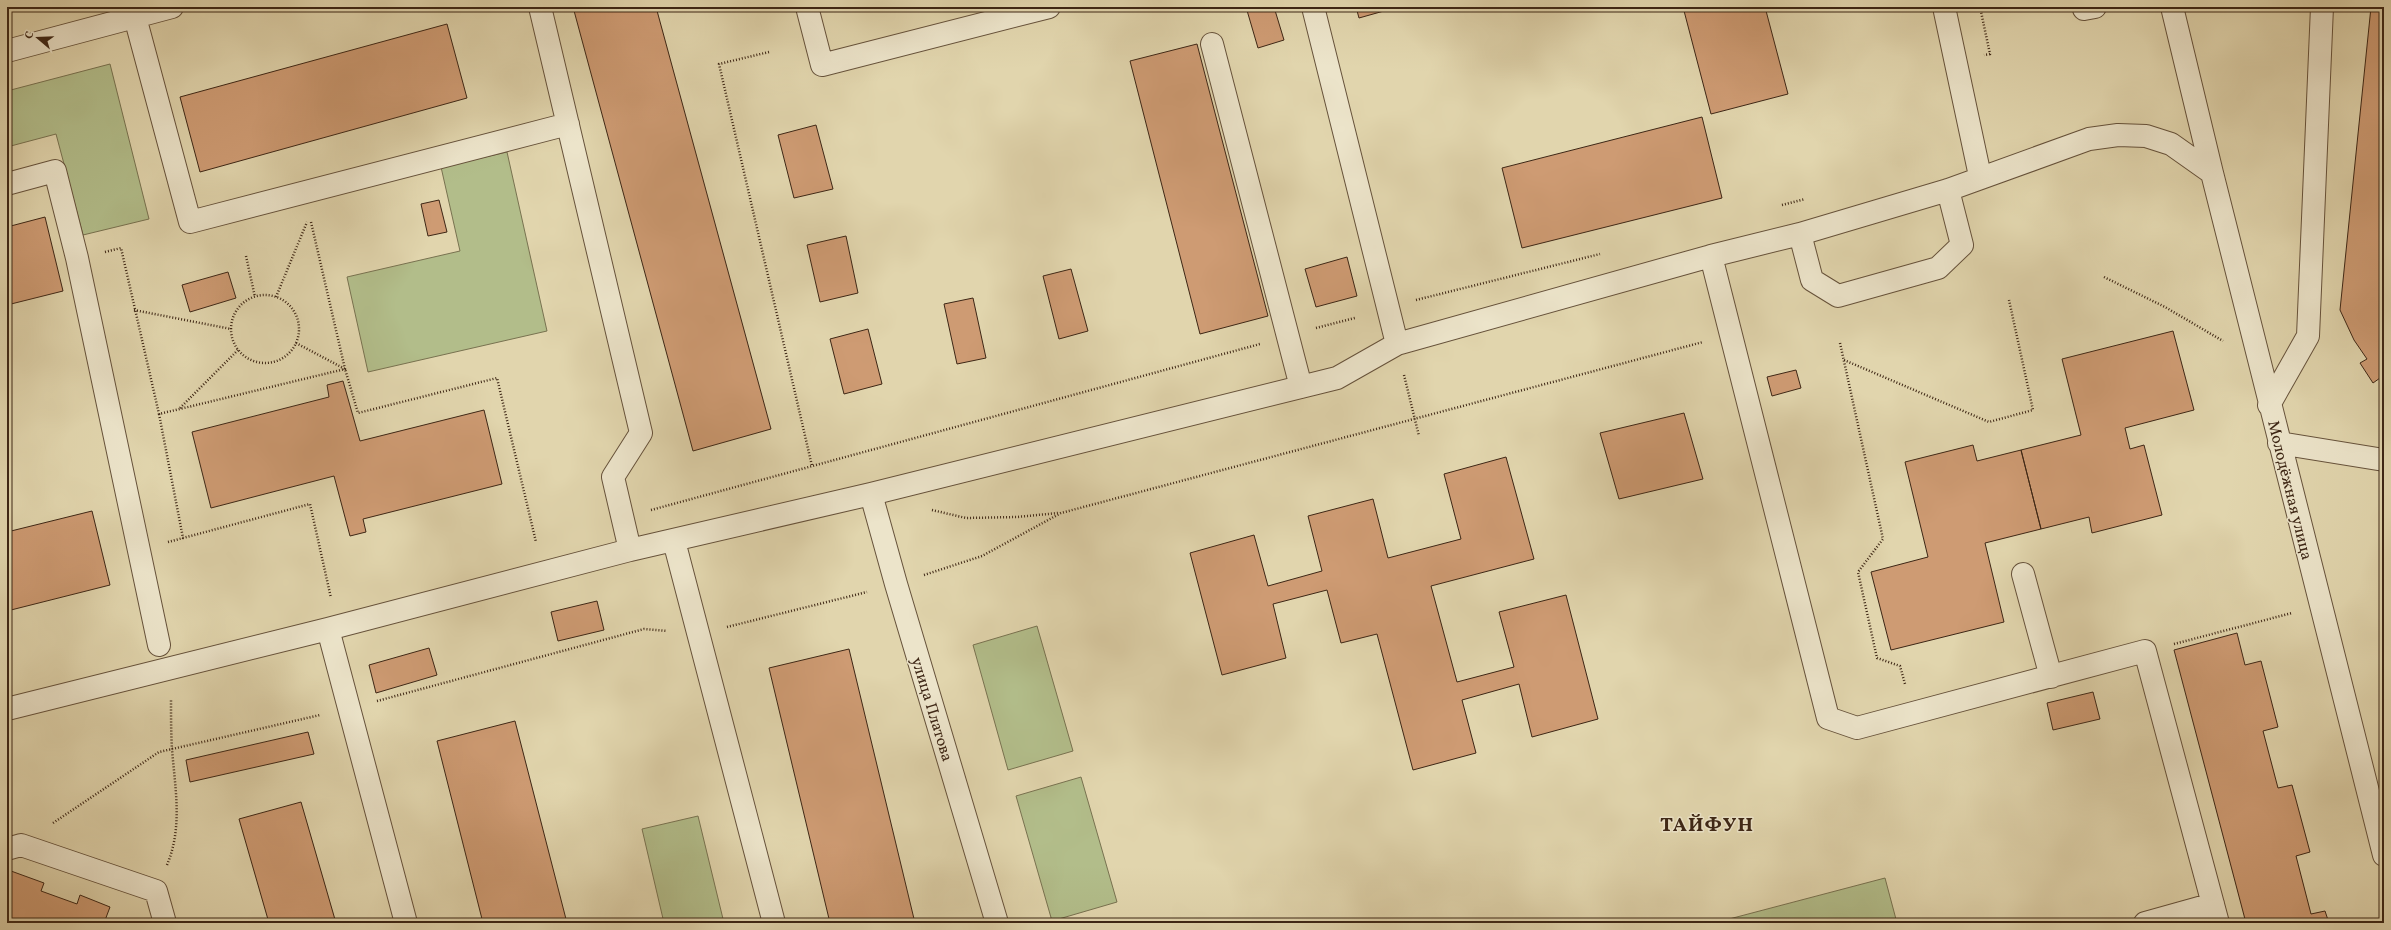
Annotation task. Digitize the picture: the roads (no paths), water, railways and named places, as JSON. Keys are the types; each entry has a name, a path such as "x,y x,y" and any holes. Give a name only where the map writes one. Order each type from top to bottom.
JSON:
{"street":[{"path":"7,50 172,7"},
{"path":"540,7 641,433 613,477 630,550"},
{"path":"807,7 822,65 1049,7"},
{"path":"1313,7 1397,344"},
{"path":"1944,7 1980,176"},
{"path":"2084,7 2084,10 2095,7"},
{"name":"Молодёжная улица","path":"2172,7 2269,405 2384,855"},
{"path":"2269,405 2308,336 2322,7"},
{"path":"135,17 190,222 568,124"},
{"path":"1212,44 1301,387"},
{"path":"7,709 328,629 630,550 872,494 1338,378 1397,344 1711,256 1800,234 1948,190 1980,176 2089,139 2118,135 2146,136 2171,144 2212,173"},
{"path":"7,184 55,171 77,258 159,645"},
{"path":"1800,234 1812,280 1838,296 1938,268 1962,245 1948,190"},
{"path":"1711,256 1828,718 1856,728 2145,651 2216,914 2145,923"},
{"path":"2279,443 2384,460"},
{"name":"улица Платова","path":"872,494 898,592 997,923"},
{"path":"674,541 774,923"},
{"path":"2023,574 2051,677"},
{"path":"328,629 406,923"},
{"path":"7,849 21,845 156,891 164,923"}],"district":[{"name":"ТАЙФУН","path":"1707,824"}]}
